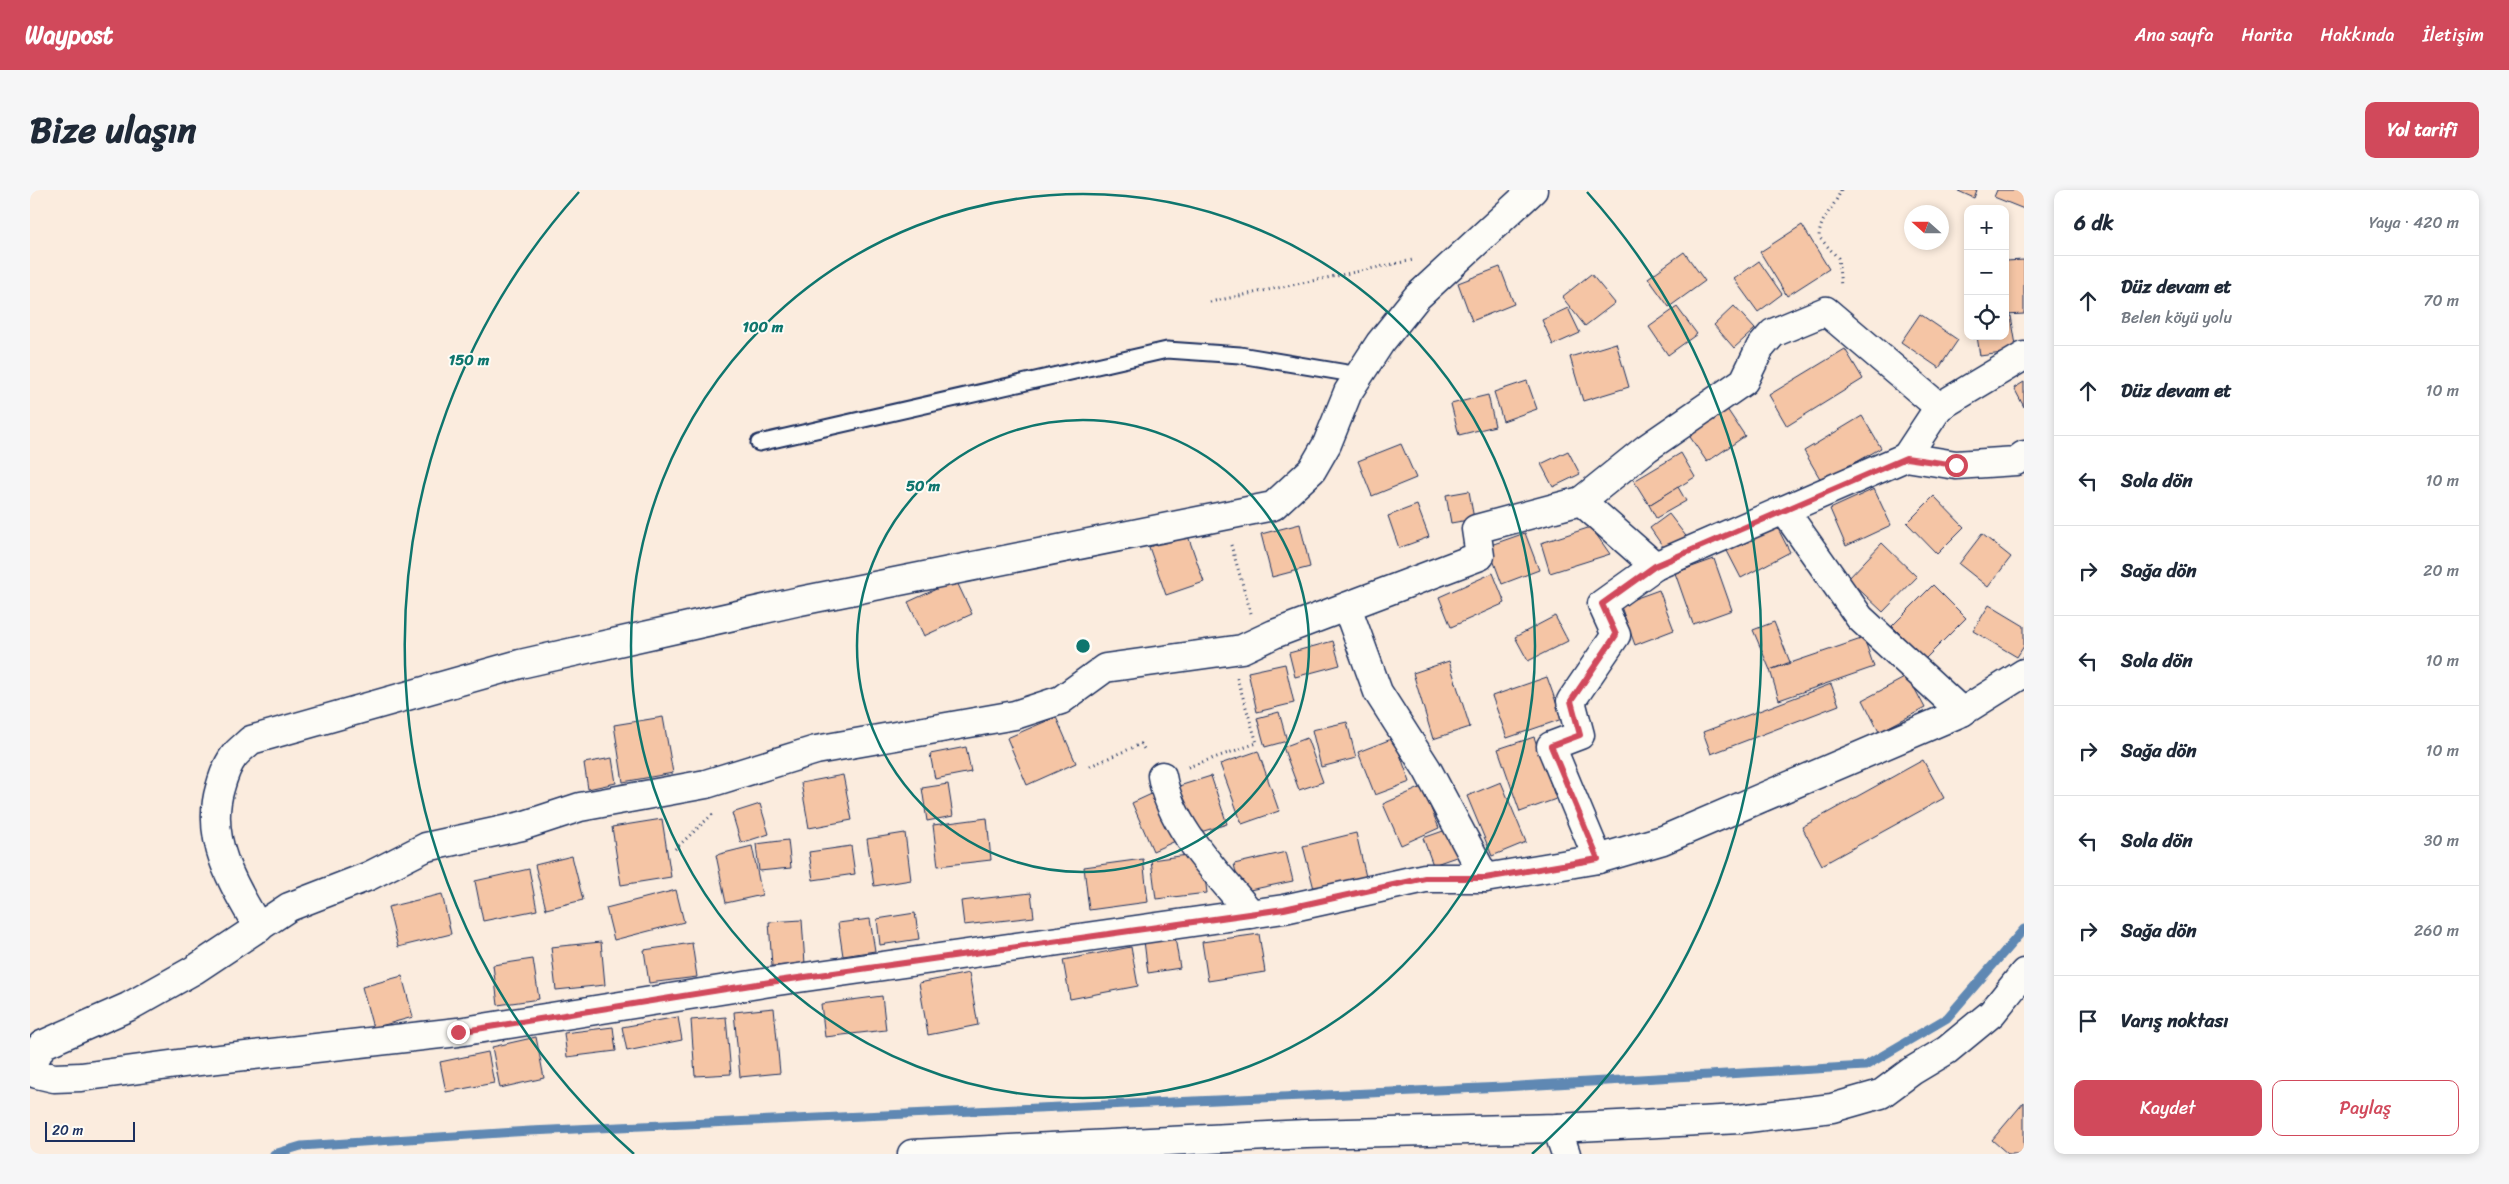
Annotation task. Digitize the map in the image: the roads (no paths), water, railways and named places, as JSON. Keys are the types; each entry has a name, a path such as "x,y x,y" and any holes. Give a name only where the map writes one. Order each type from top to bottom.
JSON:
{"street":[{"path":"259,928 234,889 219,849 215,806 224,775 234,756 251,740 520,664 800,601 1272,506 1312,470 1326,444 1348,392 1380,343 1418,297 1533,190"},
{"path":"1939,407 1826,311 1772,334 1760,348 1744,381 1647,448 1581,501 1476,530 1480,556 1274,634 1259,643 1229,651 1106,668 1061,700 1016,715 816,750 706,784 580,807 522,826 426,847 368,876 289,907 194,970 128,1007 42,1045 34,1061 37,1074 54,1078 81,1077 192,1062 458,1032 770,982 1284,909 1425,878 1485,878 1598,859 1663,840 1962,712 2024,673"},
{"path":"1906,458 1939,407 2024,356"},
{"path":"1598,859 1551,746 1580,735 1571,701 1616,635 1602,604 1655,566 1906,458 1956,465 2016,461 2024,456"},
{"path":"1581,501 1655,566"},
{"path":"1784,510 1860,618 1962,712"},
{"path":"1347,607 1378,692 1427,769 1485,878"},
{"path":"1162,776 1165,794 1190,839 1251,914"},
{"path":"912,1154 1306,1134 1557,1128 1740,1119 1832,1108 1881,1094 1912,1071 1947,1050 1992,1013 2024,973"},
{"path":"1557,1128 1566,1154"}],"lane":[{"path":"759,443 1167,350 1240,356 1359,375"}],"waterway":[{"path":"274,1154 301,1146 530,1131 1503,1087 1865,1066 1947,1018 2024,929"}]}
